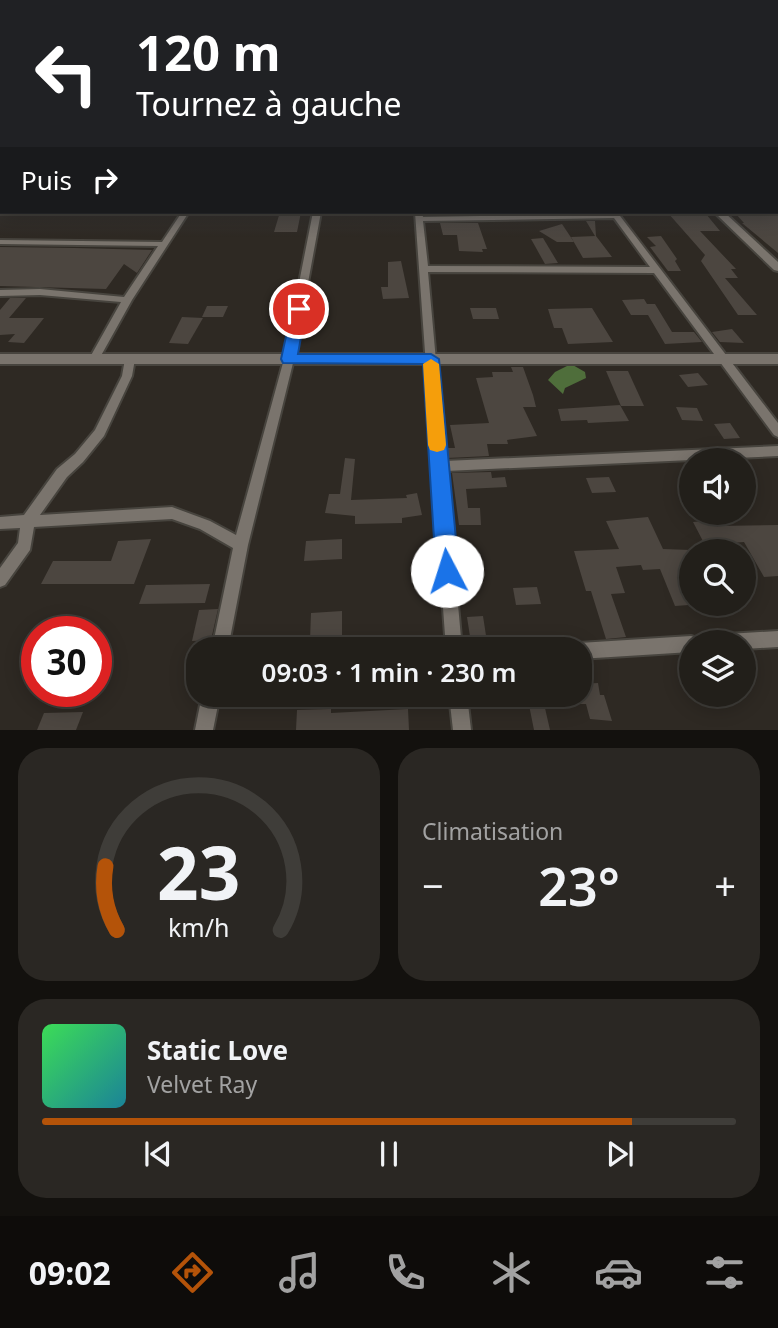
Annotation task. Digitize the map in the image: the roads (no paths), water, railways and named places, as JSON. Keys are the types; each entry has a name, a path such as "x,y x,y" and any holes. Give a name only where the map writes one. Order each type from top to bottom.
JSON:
{"street":[{"path":"94,359 127,300 184,214"},
{"path":"222,637 241,545 289,359 317,214"},
{"path":"453,637 420,215 615,214 778,432"},
{"path":"721,214 778,268"},
{"path":"143,244 170,235"},
{"path":"0,242 164,244"},
{"path":"425,269 657,270"},
{"path":"0,293 40,292 127,300"},
{"path":"0,359 778,359"},
{"path":"0,580 24,545 28,521 62,472 79,458 100,433 127,376 131,359"},
{"path":"438,466 778,451"},
{"path":"0,523 172,513 205,525 241,545"},
{"path":"756,640 778,639"},
{"path":"592,650 679,645"},
{"path":"204,730 209,707"},
{"path":"459,707 461,730"}]}
